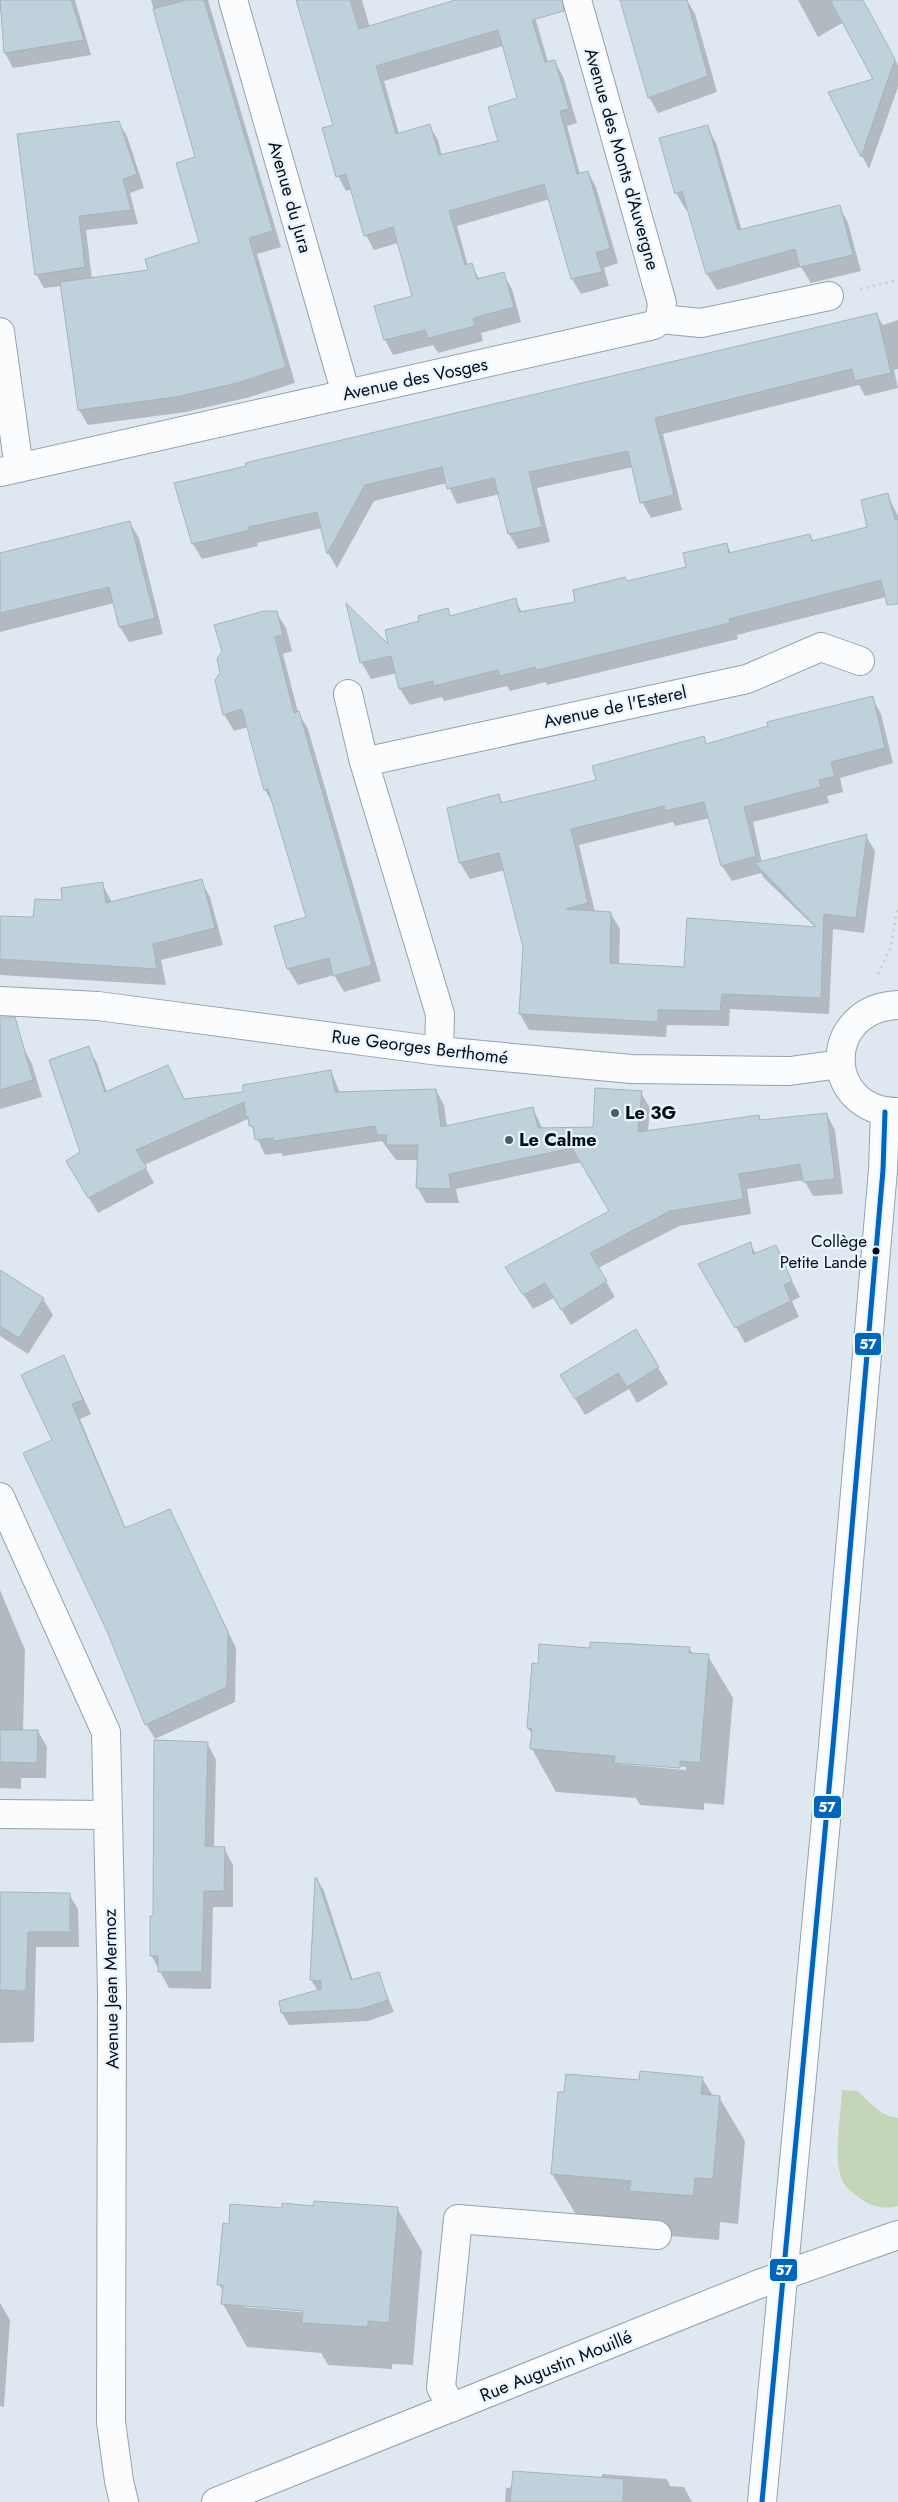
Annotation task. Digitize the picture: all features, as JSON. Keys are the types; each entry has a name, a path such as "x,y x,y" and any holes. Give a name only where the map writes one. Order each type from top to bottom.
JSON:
{"street":[{"name":"Avenue du Jura","path":"233,0 346,394"},
{"name":"Avenue des Monts d'Auvergne","path":"577,0 662,303 660,319"},
{"path":"660,319 701,323 829,296"},
{"name":"Avenue des Vosges","path":"10,470 647,328 654,326 660,319"},
{"path":"0,332 10,470"},
{"name":"Avenue de l'Esterel","path":"364,762 746,679 821,647 860,661"},
{"path":"348,694 364,762 440,1014 439,1051"},
{"name":"Rue Georges Berthomé","path":"0,1001 98,1006 439,1051 631,1069 790,1070 840,1064"},
{"path":"762,2502 836,1706 883,1170 892,1112 868,1107 854,1096 844,1081 840,1064 842,1047 848,1031 858,1018 883,1006 898,1005"},
{"name":"Avenue Jean Mermoz","path":"0,1497 106,1732 112,1992 111,2422 119,2481 124,2502"},
{"path":"0,1814 107,1815"},
{"path":"451,2408 440,2387 458,2219 657,2234"},
{"name":"Rue Augustin Mouillé","path":"216,2502 784,2275 898,2235"}],"path":[{"path":"858,1018 890,949 898,906"}],"green space":[{"path":"842,2090 858,2091 881,2112 898,2118 898,2206 881,2207 872,2205 851,2192 842,2180 838,2160 838,2136"}],"building":[{"path":"0,0 71,0 84,40 4,53"},
{"path":"186,0 204,0 273,231 249,238 286,367 237,383 176,397 78,410 60,282 148,270 145,259 199,242 176,163 195,157 153,9"},
{"path":"296,0 350,0 359,29 455,0 562,0 564,11 532,20 545,62 555,60 569,109 560,111 577,174 588,171 610,248 596,253 602,272 571,279 544,184 449,211 465,265 472,263 477,279 504,272 514,307 473,318 475,326 452,332 428,338 425,330 384,340 374,306 412,296 393,227 364,236 346,174 336,177 322,128 333,125","holes":["498,30 517,98 488,107 498,141 439,155 430,124 396,134 376,66"]},
{"path":"620,0 687,0 708,76 648,98"},
{"path":"830,0 863,0 895,59 861,157 828,92 873,79"},
{"path":"119,121 137,174 123,179 131,210 79,216 85,267 35,275 17,134"},
{"path":"708,125 738,230 840,205 853,255 800,267 795,249 706,274 682,191 675,194 659,138"},
{"path":"877,313 891,373 855,381 852,369 655,418 674,495 640,503 628,451 529,472 542,527 508,534 494,478 447,489 442,467 365,485 327,554 317,512 249,527 250,530 192,544 174,483 246,466 245,463"},
{"path":"888,493 895,520 898,519 898,604 887,605 881,580 729,619 730,623 537,670 535,667 500,676 498,670 434,686 433,681 399,689 391,656 360,663 346,603 388,644 385,630 419,621 418,616 448,608 450,616 516,598 519,612 575,602 573,590 625,577 627,581 686,567 683,553 727,543 729,553 810,534 812,541 867,527 861,500"},
{"path":"130,521 155,618 119,627 109,587 0,613 0,553"},
{"path":"264,611 277,611 283,635 275,637 294,713 299,711 372,965 333,976 329,958 287,969 274,926 306,917 268,789 264,790 242,709 223,715 215,680 220,673 217,659 222,651 214,625"},
{"path":"873,696 885,748 831,762 835,776 819,780 821,787 744,807 756,856 721,866 704,802 665,811 664,806 571,829 588,903 566,909 611,912 610,963 684,967 687,918 816,927 755,863 867,834 856,918 824,914 821,998 722,994 720,1011 658,1010 658,1022 519,1014 523,947 499,853 459,863 447,808 499,794 501,803 596,780 592,766 704,736 706,744 768,726 767,722"},
{"path":"202,879 215,928 153,944 157,969 0,959 0,916 33,917 35,899 62,900 61,888 103,882 106,903"},
{"path":"0,1017 15,1017 33,1080 0,1090"},
{"path":"89,1046 105,1092 168,1065 184,1099 243,1092 243,1085 331,1070 335,1092 436,1089 441,1127 533,1107 538,1128 593,1127 595,1088 642,1091 638,1132 759,1115 760,1120 827,1113 835,1179 803,1182 800,1164 739,1174 743,1199 670,1211 590,1253 607,1281 561,1310 545,1283 523,1295 505,1267 609,1211 572,1148 449,1174 451,1189 416,1188 418,1145 386,1145 387,1135 377,1135 375,1126 273,1141 273,1138 255,1140 253,1126 249,1126 248,1117 246,1117 244,1102 136,1150 147,1168 88,1198 66,1161 80,1152 49,1060"},
{"path":"751,1242 753,1254 776,1245 792,1281 784,1285 791,1301 735,1328 698,1264"},
{"path":"0,1270 44,1298 19,1338 0,1326"},
{"path":"636,1329 659,1367 627,1387 618,1373 575,1399 560,1375"},
{"path":"64,1355 83,1400 72,1404 125,1528 170,1509 228,1632 227,1687 145,1725 106,1629 23,1453 52,1440 21,1375"},
{"path":"590,1642 690,1647 689,1653 709,1654 700,1763 680,1761 680,1768 614,1763 615,1756 530,1749 532,1729 527,1728 532,1663 538,1664 539,1644 590,1648"},
{"path":"0,1730 38,1730 37,1763 0,1762"},
{"path":"154,1740 208,1742 205,1846 225,1847 224,1891 204,1891 202,1972 158,1972 158,1956 150,1956 150,1916 153,1916"},
{"path":"315,1878 317,1878 351,1980 379,1972 388,2000 360,2009 281,2013 279,2001 321,1989 321,1981 310,1980"},
{"path":"0,1892 70,1893 70,1932 28,1932 26,1991 0,1990"},
{"path":"640,2071 703,2077 701,2094 720,2096 713,2179 695,2178 693,2196 629,2191 631,2181 551,2174 558,2092 564,2092 566,2074 639,2080"},
{"path":"314,2201 398,2207 389,2323 368,2321 368,2327 302,2323 303,2311 221,2304 223,2285 217,2285 223,2223 229,2224 230,2204 282,2208 282,2203 313,2206"},
{"path":"513,2471 624,2479 623,2502 510,2502"}],"transit line":[{"name":"57","path":"762,2502 833,1746 883,1170 885,1112"}],"place":[{"name":"Le 3G","path":"615,1113"},
{"name":"Le Calme","path":"509,1140"},
{"name":"Collège Petite Lande","path":"876,1251"}]}
